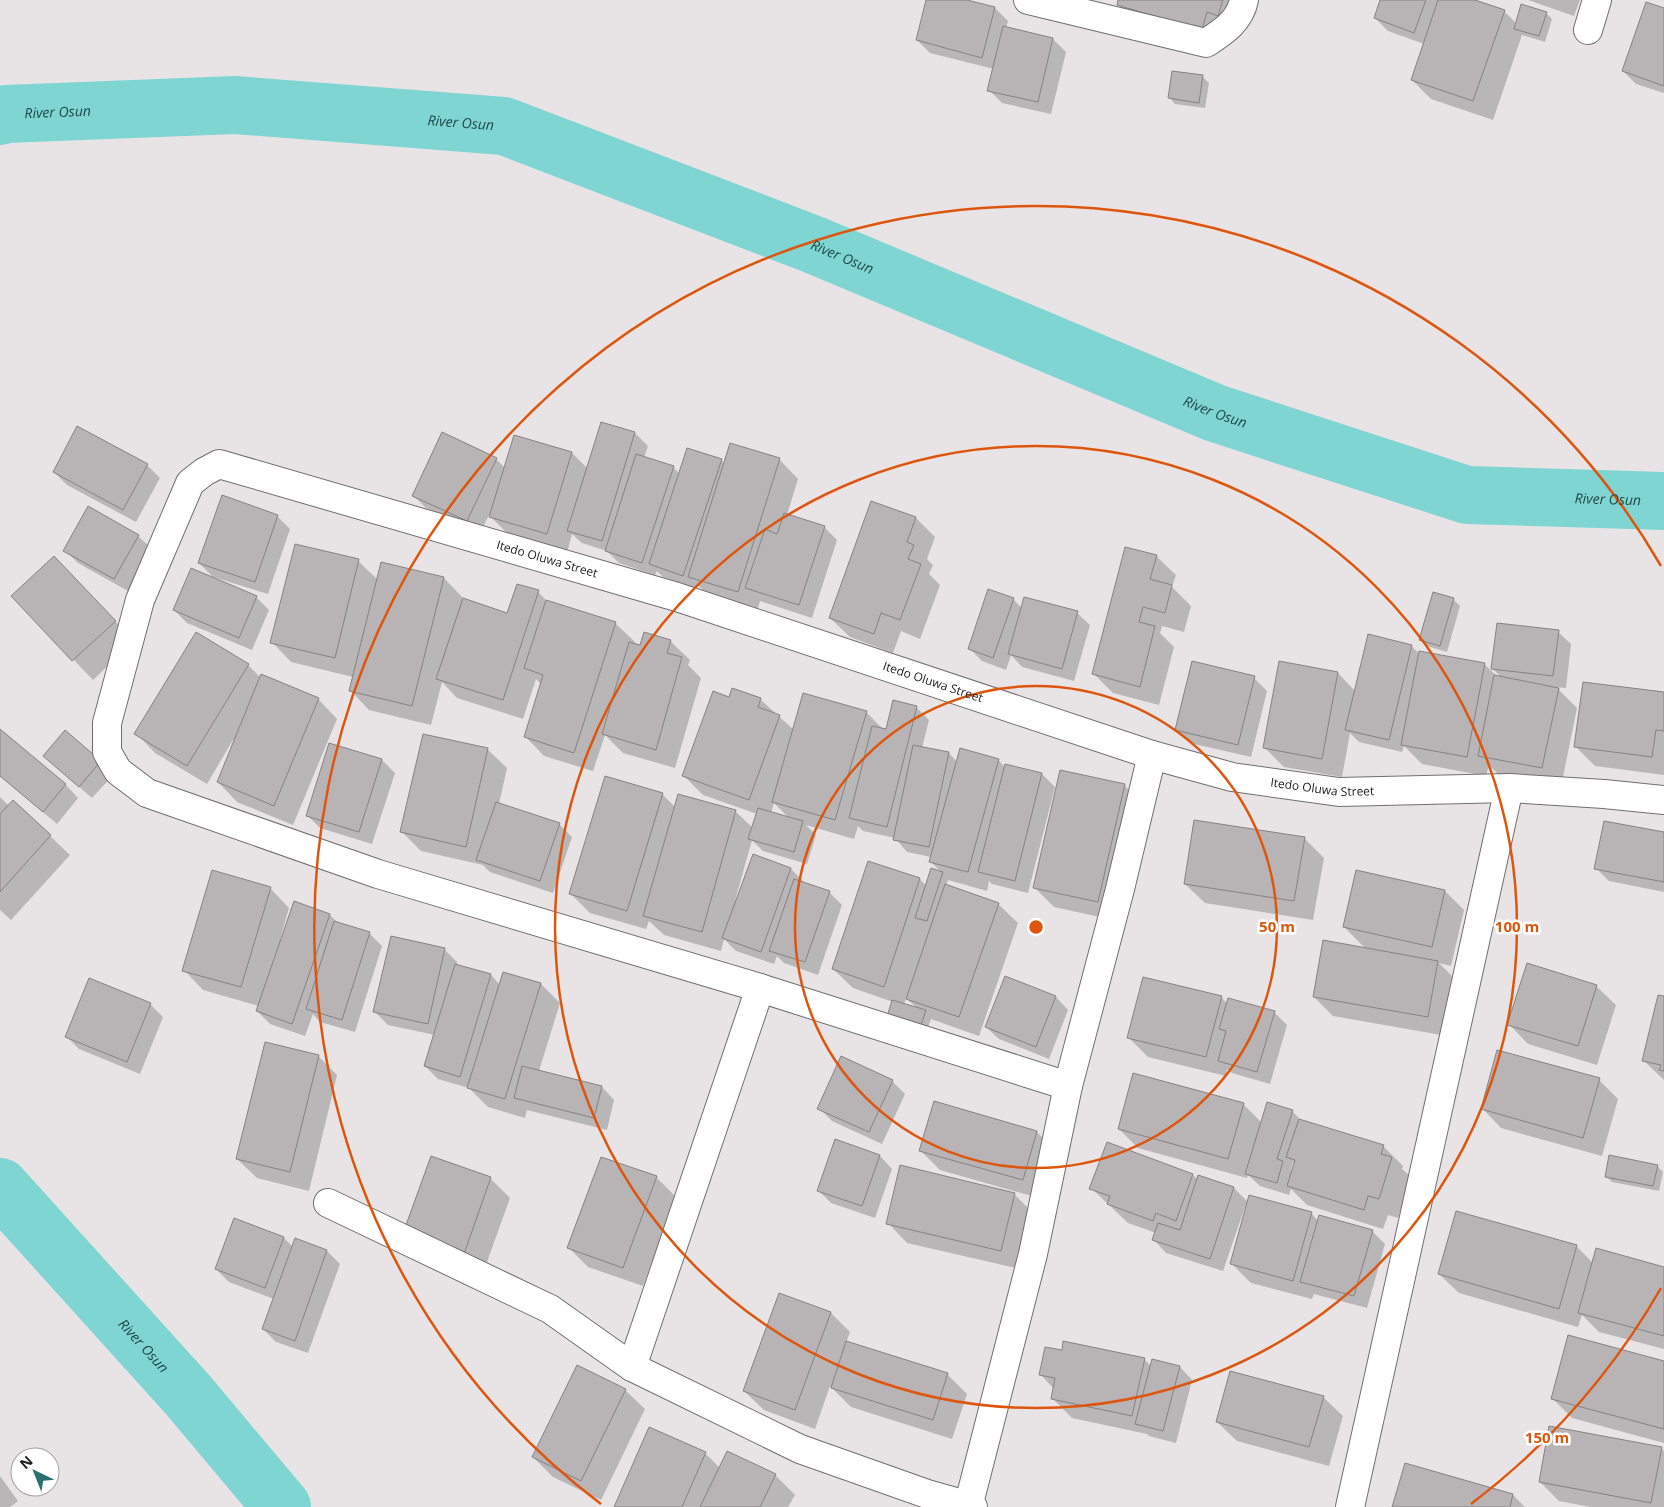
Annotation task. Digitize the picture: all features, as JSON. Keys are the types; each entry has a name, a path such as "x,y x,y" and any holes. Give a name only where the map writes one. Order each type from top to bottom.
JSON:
{"street":[{"path":"1028,0 1206,43 1224,32 1242,11 1244,0"},
{"path":"1588,30 1597,0"},
{"name":"Itedo Oluwa Street","path":"760,988 378,874 147,793 118,771 107,752 107,723 140,600 190,483 204,472 219,464 677,597 1152,755 1232,777 1339,792 1509,788 1664,800"},
{"path":"328,1203 550,1309 632,1367 800,1449 927,1494 970,1507 1033,1254 1068,1086 1120,889 1152,755"},
{"path":"1350,1507 1509,788"},
{"path":"632,1367 760,988 1068,1086"}],"building":[{"path":"926,0 967,0 995,7 982,58 916,40"},
{"path":"1118,0 1223,0 1218,16 1207,12 1202,30 1117,5"},
{"path":"1380,0 1426,0 1414,33 1374,18"},
{"path":"1438,0 1475,0 1505,10 1473,101 1411,80"},
{"path":"1646,2 1664,8 1664,86 1622,71"},
{"path":"1521,4 1547,12 1539,36 1514,29"},
{"path":"1003,26 1053,38 1038,102 987,91"},
{"path":"1172,71 1203,75 1199,103 1168,98"},
{"path":"601,422 635,432 602,541 567,531"},
{"path":"77,426 148,464 123,510 53,472"},
{"path":"442,432 497,458 467,521 412,496"},
{"path":"514,435 572,452 547,534 489,517"},
{"path":"730,443 780,458 738,592 688,577"},
{"path":"687,448 722,459 683,576 649,564"},
{"path":"636,454 674,466 642,563 605,551"},
{"path":"222,495 278,515 255,582 198,563"},
{"path":"871,501 916,517 907,542 914,545 908,559 921,564 900,620 881,613 874,634 829,618"},
{"path":"88,506 139,535 114,579 63,551"},
{"path":"784,513 825,526 799,605 745,588 765,529 777,534"},
{"path":"295,544 359,559 335,658 270,643"},
{"path":"1125,547 1157,555 1150,579 1172,585 1165,613 1143,607 1139,622 1155,626 1140,687 1092,674"},
{"path":"54,556 116,621 72,661 11,596"},
{"path":"381,562 444,577 412,706 349,691"},
{"path":"191,568 257,596 239,638 173,610"},
{"path":"517,584 539,590 503,700 436,679 463,598 507,613"},
{"path":"988,589 1014,598 993,658 968,649"},
{"path":"1433,592 1454,598 1440,646 1419,640"},
{"path":"1024,597 1078,611 1062,669 1008,654"},
{"path":"546,600 616,622 574,753 524,737 543,675 524,668"},
{"path":"1497,623 1559,630 1553,676 1491,669"},
{"path":"196,632 249,664 187,766 134,734"},
{"path":"644,632 671,640 667,653 682,657 656,750 602,734 629,642 640,645"},
{"path":"1368,634 1412,645 1389,740 1345,730"},
{"path":"1419,651 1485,663 1467,757 1401,745"},
{"path":"1192,661 1255,676 1238,745 1175,730"},
{"path":"1279,661 1338,672 1322,759 1263,748"},
{"path":"261,674 319,698 274,806 217,782"},
{"path":"1494,675 1559,688 1542,768 1478,756"},
{"path":"1583,682 1664,692 1664,731 1656,730 1652,757 1574,747"},
{"path":"732,688 761,698 758,707 780,715 749,800 682,776 713,691 729,697"},
{"path":"803,693 867,711 835,820 772,802"},
{"path":"893,700 917,706 887,827 849,818 872,726 886,729"},
{"path":"0,729 66,784 43,812 0,776"},
{"path":"65,730 101,761 79,787 43,756"},
{"path":"423,734 488,748 466,847 400,832"},
{"path":"329,743 382,759 359,832 306,816"},
{"path":"913,745 949,752 929,847 893,840"},
{"path":"960,748 999,759 968,872 929,862"},
{"path":"1005,764 1042,773 1015,881 978,872"},
{"path":"1060,770 1125,784 1098,902 1033,888"},
{"path":"605,776 663,793 627,911 569,894"},
{"path":"678,794 736,810 702,932 643,916"},
{"path":"13,800 51,835 0,892 0,814"},
{"path":"496,802 560,823 540,881 476,860"},
{"path":"758,808 803,821 794,852 748,839"},
{"path":"1194,820 1305,837 1294,901 1184,884"},
{"path":"1604,821 1664,832 1664,882 1594,869"},
{"path":"753,854 791,868 761,952 722,938"},
{"path":"868,861 920,878 884,987 832,969"},
{"path":"931,868 943,872 927,921 915,918"},
{"path":"212,870 271,887 241,987 182,971"},
{"path":"1356,870 1445,890 1432,947 1343,927"},
{"path":"794,879 830,891 805,962 769,951"},
{"path":"945,884 999,903 959,1017 906,999"},
{"path":"294,901 330,914 292,1024 256,1011"},
{"path":"334,921 370,932 342,1020 306,1009"},
{"path":"391,936 445,948 428,1024 373,1012"},
{"path":"1323,940 1438,961 1428,1017 1313,997"},
{"path":"1527,963 1597,985 1578,1046 1507,1025"},
{"path":"455,964 491,974 460,1077 424,1066"},
{"path":"503,972 541,983 505,1099 467,1088"},
{"path":"1005,976 1056,996 1036,1047 985,1027"},
{"path":"1143,977 1222,996 1206,1057 1127,1038"},
{"path":"89,978 151,1003 127,1062 65,1037"},
{"path":"1658,995 1664,996 1664,1071 1659,1070 1661,1065 1642,1061"},
{"path":"1228,998 1275,1011 1257,1072 1218,1061 1226,1031 1219,1029"},
{"path":"892,1000 926,1010 920,1028 887,1017"},
{"path":"265,1042 319,1055 290,1172 236,1159"},
{"path":"1497,1050 1600,1078 1583,1138 1481,1109"},
{"path":"841,1056 893,1080 869,1132 817,1109"},
{"path":"522,1066 602,1086 594,1118 514,1098"},
{"path":"1133,1073 1244,1103 1228,1159 1118,1129"},
{"path":"934,1101 1037,1131 1023,1180 919,1151"},
{"path":"1267,1102 1293,1110 1277,1159 1283,1161 1277,1183 1245,1174"},
{"path":"1299,1119 1384,1145 1381,1154 1392,1157 1379,1199 1368,1196 1364,1210 1287,1186 1295,1160 1286,1157"},
{"path":"835,1139 880,1155 862,1206 817,1191"},
{"path":"1107,1142 1193,1174 1176,1221 1156,1213 1153,1221 1107,1204 1110,1196 1089,1189"},
{"path":"1609,1155 1658,1165 1653,1186 1605,1177"},
{"path":"431,1156 491,1177 463,1257 402,1236"},
{"path":"601,1157 657,1176 623,1268 567,1248"},
{"path":"900,1165 1015,1193 1001,1251 886,1224"},
{"path":"1198,1175 1234,1187 1210,1259 1152,1240 1158,1223 1180,1230"},
{"path":"1249,1195 1312,1212 1293,1281 1230,1264"},
{"path":"1456,1211 1577,1245 1559,1309 1438,1274"},
{"path":"1319,1215 1373,1230 1354,1296 1300,1282"},
{"path":"234,1218 284,1237 265,1288 215,1269"},
{"path":"295,1238 327,1250 295,1341 262,1329"},
{"path":"1596,1248 1664,1267 1664,1336 1578,1313"},
{"path":"779,1293 831,1312 795,1410 743,1391"},
{"path":"1568,1335 1664,1361 1664,1429 1551,1399"},
{"path":"846,1341 948,1373 933,1420 831,1388"},
{"path":"1063,1341 1145,1358 1132,1416 1051,1399 1055,1378 1039,1375 1045,1347 1062,1350"},
{"path":"1152,1359 1180,1366 1163,1431 1135,1424"},
{"path":"577,1365 626,1389 581,1481 532,1457"},
{"path":"1230,1371 1324,1396 1309,1447 1216,1422"},
{"path":"1549,1426 1662,1447 1651,1503 1539,1482"},
{"path":"649,1427 706,1452 682,1507 614,1507"},
{"path":"727,1451 776,1474 760,1507 700,1507"},
{"path":"1405,1463 1513,1494 1510,1507 1392,1507"}],"waterway":[{"name":"River Osun","path":"0,116 6,114 235,105 504,126 812,244 1215,413 1467,495 1664,501"},
{"name":"River Osun","path":"0,1187 188,1395 282,1507"}]}
